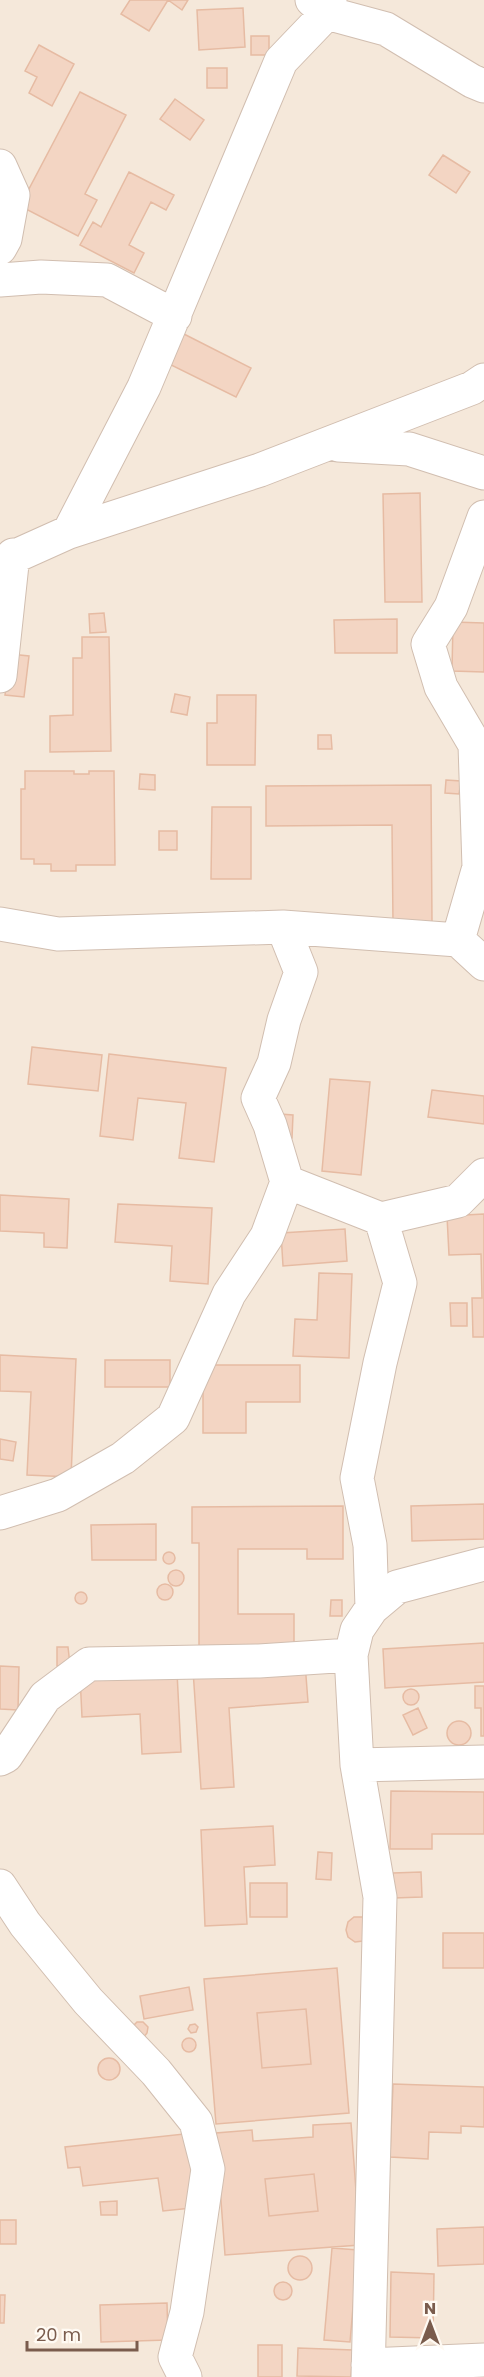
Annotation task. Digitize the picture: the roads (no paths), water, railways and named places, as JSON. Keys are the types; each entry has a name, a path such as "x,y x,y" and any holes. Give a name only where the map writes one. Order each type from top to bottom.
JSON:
{"street":[{"path":"69,532 144,387 281,61 323,4 386,29 484,86"},
{"path":"0,166 13,195 5,239 0,248"},
{"path":"0,280 41,277 107,280 175,316"},
{"path":"0,676 6,559 69,532 260,470 472,388 484,380"},
{"path":"336,441 339,445 409,449 484,473"},
{"path":"458,940 479,867 475,745 441,687 428,644 451,607 484,517"},
{"path":"0,924 58,934 283,927 458,940 484,964"},
{"path":"0,1513 58,1495 123,1458 173,1418 229,1294 267,1236 287,1182 270,1125 258,1098 274,1062 284,1020 301,972 283,927"},
{"path":"287,1182 381,1219 458,1200 484,1175"},
{"path":"372,1608 370,1545 357,1478 380,1364 400,1283 381,1219"},
{"path":"484,1564 397,1587 372,1608 357,1630 351,1655 357,1765 380,1897 368,2371 484,2360"},
{"path":"0,1759 6,1756 45,1697 89,1664 259,1661 351,1655"},
{"path":"357,1765 484,1762"},
{"path":"0,1886 25,1924 88,2001 156,2072 196,2122 208,2169 187,2313 175,2358 185,2377"}]}
